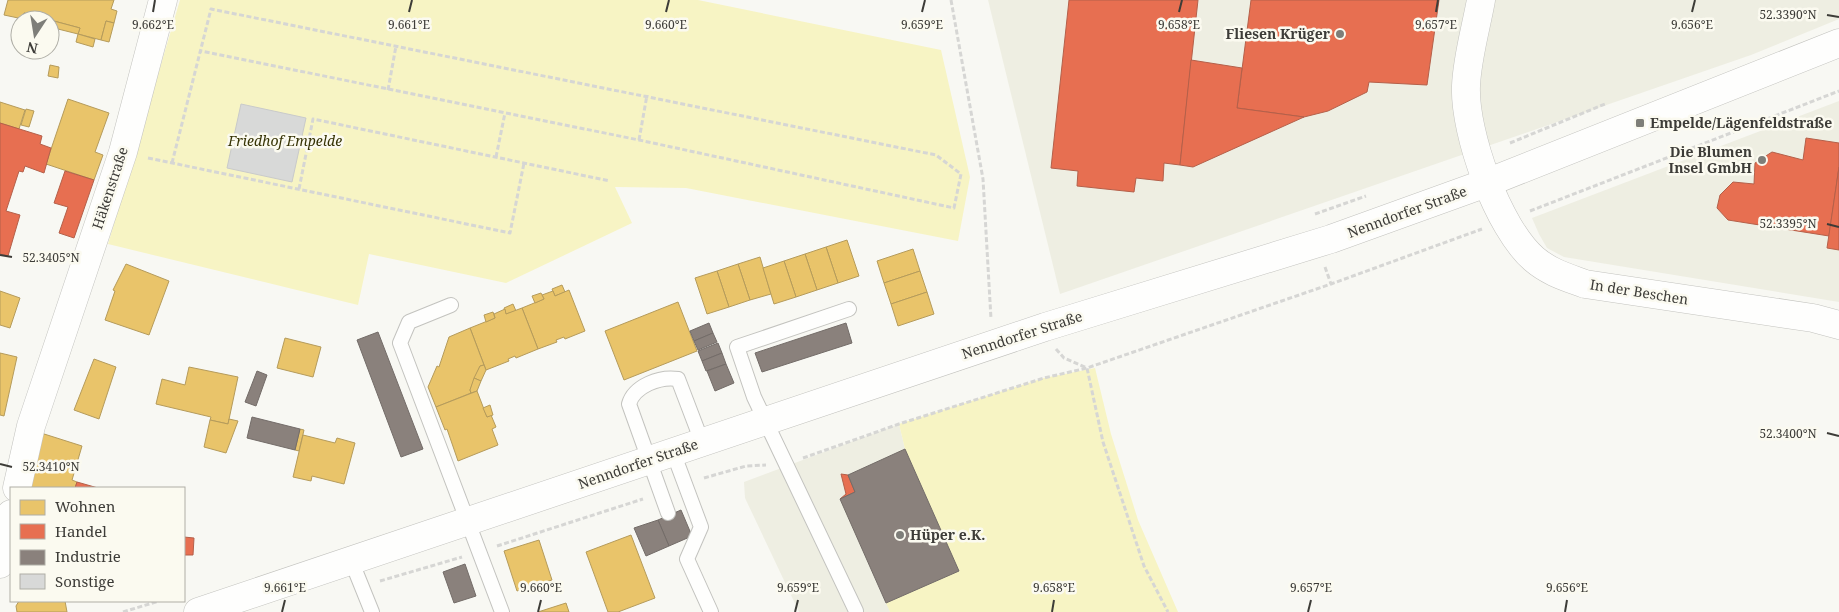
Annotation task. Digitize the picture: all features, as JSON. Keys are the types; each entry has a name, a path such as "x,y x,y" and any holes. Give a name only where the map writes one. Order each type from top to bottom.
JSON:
{"street":[{"name":"Häkenstraße","path":"17,487 31,426 122,152 163,0"},
{"name":"In der Beschen","path":"1481,0 1466,86 1469,116 1477,156 1514,238 1534,258 1552,272 1585,284 1813,318 1839,325"},
{"name":"Nenndorfer Straße","path":"198,612 1046,327 1331,239 1489,182 1839,43"},
{"path":"0,564 10,519"}],"lane":[{"path":"451,305 409,322 400,343 502,612"},
{"path":"849,309 737,347 754,397 856,611"},
{"path":"702,442 684,388 678,379 667,377 638,389 631,396 629,404 661,456 684,485 701,527 687,559 711,612"},
{"path":"661,456 661,492 668,514"},
{"path":"351,560 372,612"}],"path":[{"path":"951,0 983,179 992,345"},
{"path":"172,163 211,9 647,95 936,155 961,174 954,208 639,140 201,51"},
{"path":"388,90 396,46"},
{"path":"684,485 746,466 786,464 899,424 1044,378 1086,368 1331,284 1506,221 1839,90"},
{"path":"639,140 647,95"},
{"path":"1477,156 1605,104"},
{"path":"496,157 505,113"},
{"path":"299,189 313,119 610,181"},
{"path":"122,152 510,233 524,163"},
{"path":"1046,327 1050,343 1064,358 1086,368"},
{"path":"1086,368 1103,442 1141,558 1168,612"},
{"path":"362,587 661,492"},
{"path":"123,612 156,602"}],"shaded area":[{"path":"988,0 1839,0 1839,19 1751,55 1060,294"},
{"name":"Die Blumen Insel GmbH","path":"1839,101 1839,302 1564,257 1547,248 1532,218"},
{"path":"899,424 905,449 959,571 887,603 890,612 799,612 745,498 744,482"}],"green space":[{"name":"Friedhof Empelde","path":"180,0 698,0 941,50 970,177 958,241 686,188 615,187 632,223 506,283 369,254 358,305 108,244"},
{"path":"1095,368 1111,434 1138,520 1178,612 890,612 886,603 959,571 905,449 899,424 1044,378"}],"building: Wohnen":[{"path":"8,0 114,0 111,9 117,11 114,23 106,21 101,40 78,34 80,28 60,23 60,10 10,10 10,16 4,15"},
{"path":"106,21 114,23 109,42 101,40"},
{"path":"60,23 80,28 78,34 60,30"},
{"path":"78,34 95,39 93,47 76,42"},
{"path":"50,65 59,67 58,78 48,76"},
{"path":"68,99 109,113 95,152 103,155 94,180 46,164"},
{"path":"0,102 25,110 19,129 0,123"},
{"path":"26,109 34,111 29,127 21,125"},
{"path":"847,240 859,276 838,283 826,247"},
{"path":"826,247 838,283 817,290 805,254"},
{"path":"913,249 920,271 884,283 877,261"},
{"path":"805,254 817,290 796,297 784,261"},
{"path":"760,257 771,294 750,300 738,264"},
{"path":"784,261 796,297 774,304 763,268"},
{"path":"126,264 169,281 149,335 105,320 115,291 113,290"},
{"path":"738,264 750,300 729,307 717,271"},
{"path":"717,271 729,307 707,314 695,278"},
{"path":"920,271 927,292 891,304 884,283"},
{"path":"562,285 565,292 555,296 552,289"},
{"path":"569,290 585,331 565,339 564,337 556,340 557,342 538,349 522,308 544,299 542,295 553,291 555,296"},
{"path":"0,291 20,298 10,328 0,325"},
{"path":"927,292 934,314 898,326 891,304"},
{"path":"541,293 544,299 535,303 532,296"},
{"path":"678,302 697,351 624,380 605,331"},
{"path":"513,304 516,311 506,314 504,308"},
{"path":"522,308 538,349 516,358 515,356 508,359 509,361 486,370 470,328 495,318 494,314 505,309 506,314"},
{"path":"493,312 495,318 486,322 484,315"},
{"path":"470,328 484,365 480,366 470,390 471,393 436,407 428,387 437,366 439,367 449,337"},
{"path":"285,338 321,347 313,377 277,368"},
{"path":"0,353 17,357 4,416 0,415"},
{"path":"94,359 116,367 99,419 74,410"},
{"path":"484,365 486,370 481,381 474,378 480,366"},
{"path":"189,367 238,377 228,424 210,420 211,417 156,404 162,379 185,385"},
{"path":"474,378 481,381 477,391 471,393 470,390"},
{"path":"477,391 487,417 491,415 496,427 492,429 498,445 458,461 447,429 445,430 436,407"},
{"path":"490,405 493,415 487,417 483,408"},
{"path":"229,419 238,421 226,453 204,447 210,420 228,424"},
{"path":"300,429 304,430 299,451 295,450"},
{"path":"41,433 82,446 72,480 77,482 75,487 25,487"},
{"path":"303,435 335,443 337,438 355,443 344,484 312,476 311,481 293,477"},
{"path":"631,535 655,598 618,612 608,612 586,552"},
{"path":"539,540 552,580 517,591 504,551"},
{"path":"18,602 65,602 67,612 17,612 16,606"},
{"path":"566,603 569,612 538,612"}],"building: Handel":[{"path":"1069,0 1198,0 1180,165 1164,163 1163,181 1136,178 1134,192 1077,186 1078,171 1051,168"},
{"name":"Fliesen Krüger","path":"1251,0 1439,0 1427,85 1369,82 1367,92 1328,111 1304,117 1237,108"},
{"path":"1191,60 1242,68 1237,108 1304,117 1193,167 1180,165"},
{"path":"0,123 42,136 40,144 51,148 44,173 25,166 23,172 19,171 6,211 20,215 8,256 0,254"},
{"path":"1806,138 1839,143 1839,167 1829,236 1728,220 1717,208 1720,195 1733,182 1754,184 1755,163 1772,152 1803,160"},
{"path":"1839,167 1839,250 1827,248"},
{"path":"65,171 94,180 74,238 59,233 68,207 54,203"},
{"path":"841,474 848,475 855,492 840,499 846,494"},
{"path":"77,482 94,487 75,487"},
{"path":"185,537 194,538 193,555 185,555"}],"building: Industrie":[{"path":"709,323 713,333 694,341 690,331"},
{"path":"846,323 852,343 762,372 755,353"},
{"path":"378,332 423,449 401,457 357,340"},
{"path":"713,333 717,342 698,350 694,341"},
{"path":"718,343 722,353 702,361 698,351"},
{"path":"722,353 726,364 706,371 702,361"},
{"path":"726,364 734,383 715,391 707,371"},
{"path":"257,371 267,375 256,406 245,402"},
{"path":"252,417 300,429 295,450 247,438"},
{"name":"Hüper e.K.","path":"905,449 959,571 886,603 840,499 855,492 848,475"},
{"path":"681,510 692,536 669,546 658,520"},
{"path":"658,520 669,546 646,556 634,528"},
{"path":"465,564 476,596 454,603 443,572"}],"building: Sonstige":[{"path":"241,104 306,118 292,182 227,168"}],"place":[{"name":"Fliesen Krüger","path":"1340,34"},
{"name":"Empelde/Lägenfeldstraße","path":"1640,123"},
{"name":"Die Blumen Insel GmbH","path":"1762,160"},
{"name":"Hüper e.K.","path":"900,535"}]}
